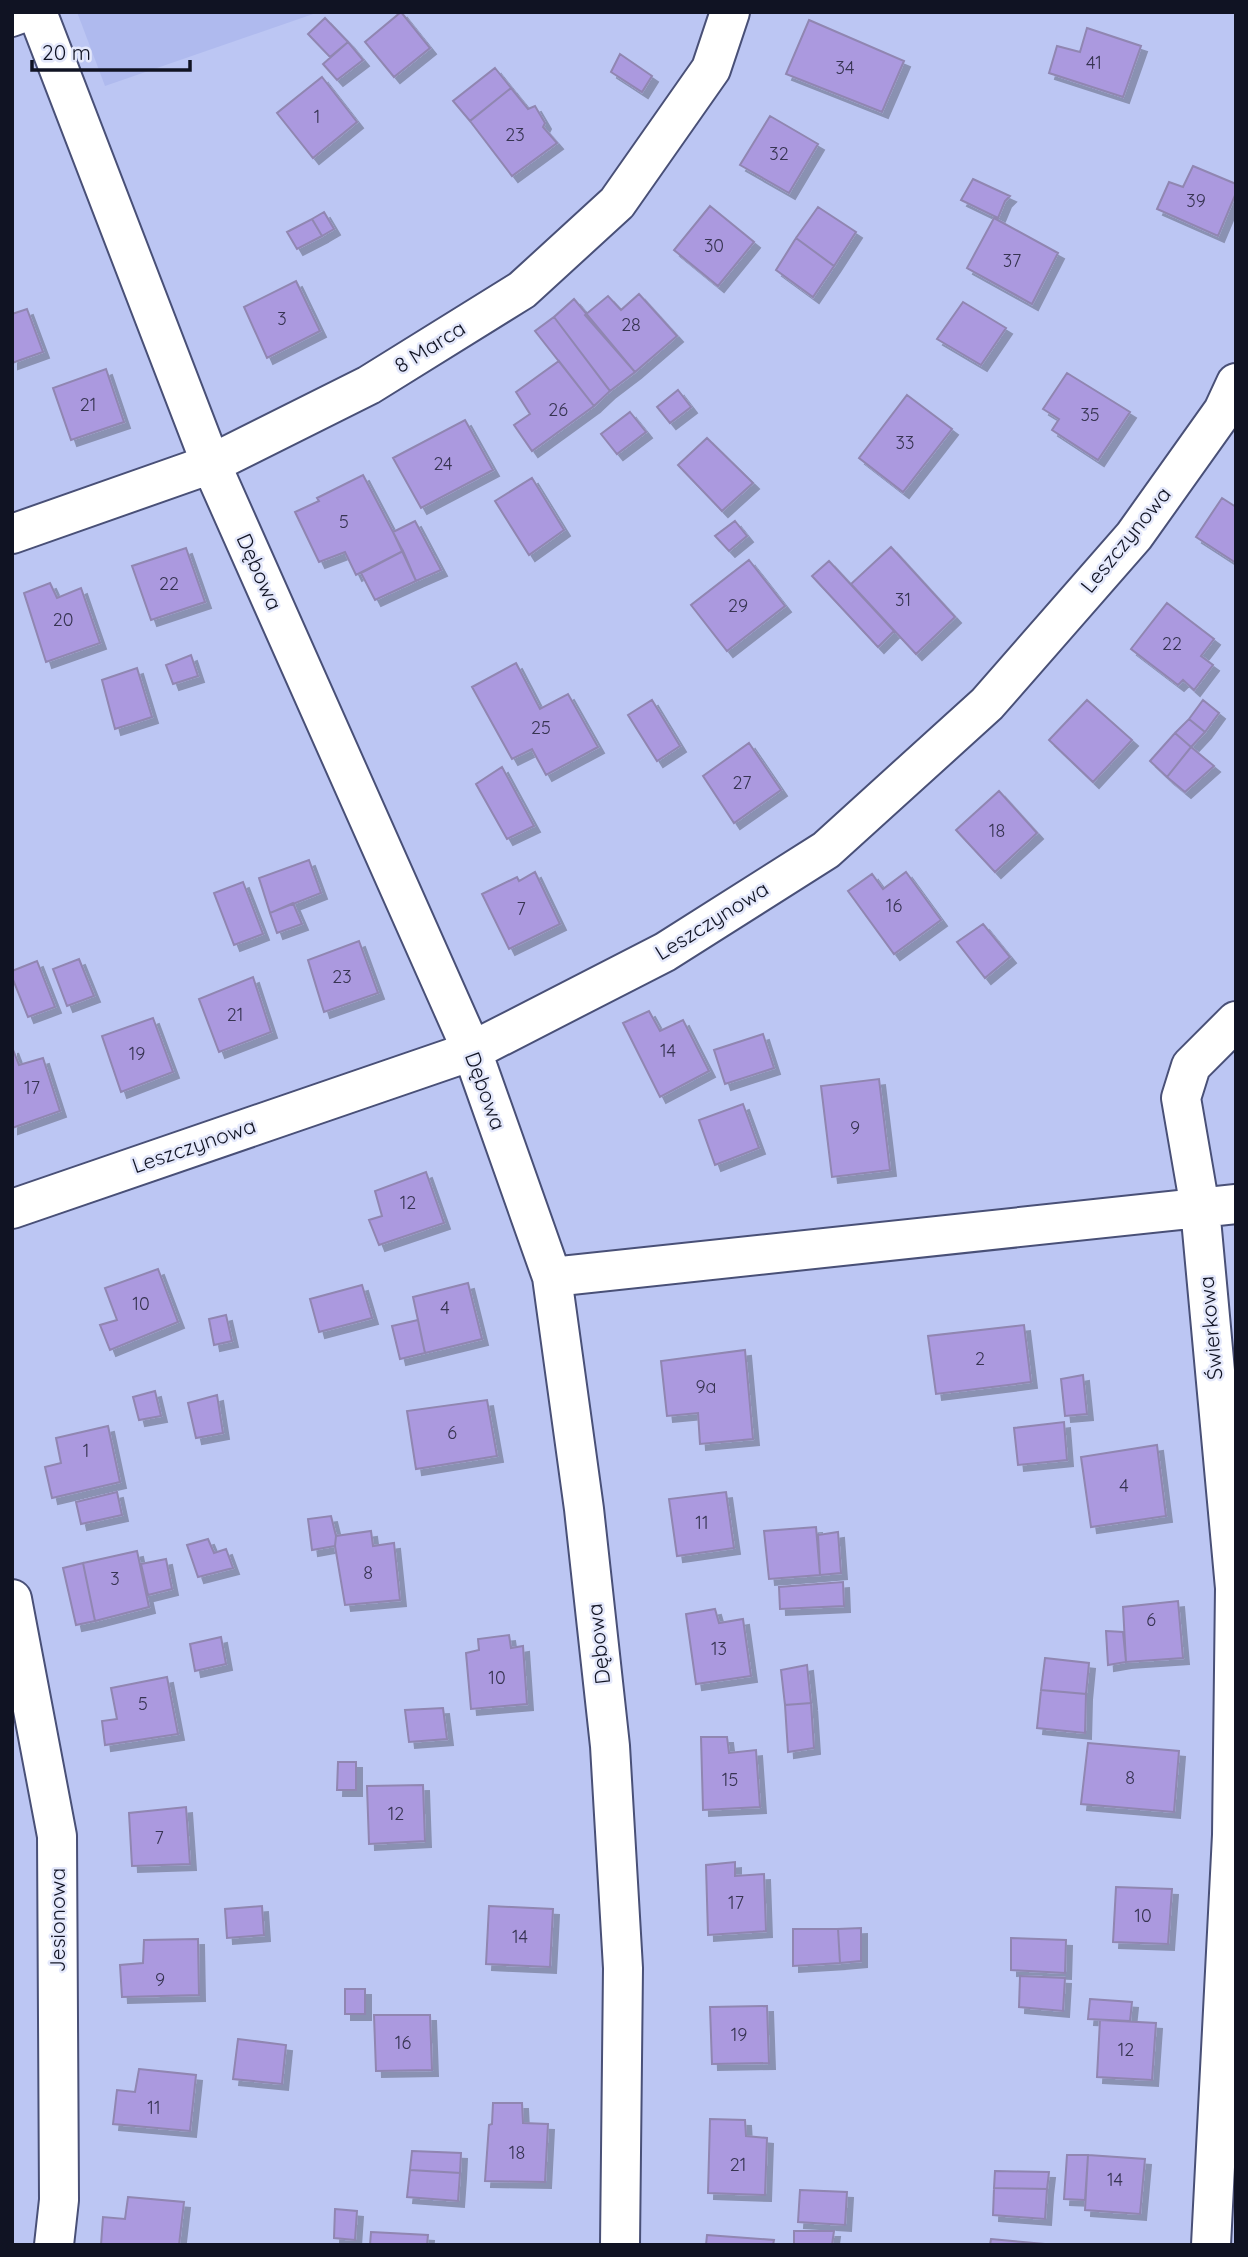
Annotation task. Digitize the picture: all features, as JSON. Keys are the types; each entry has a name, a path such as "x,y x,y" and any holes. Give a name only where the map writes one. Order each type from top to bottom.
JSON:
{"street":[{"name":"8 Marca","path":"12,534 211,464 369,385 522,289 617,203 710,69 730,12"},
{"name":"Dębowa","path":"37,13 211,464 472,1051 552,1277 584,1509 610,1746 623,1968 620,2245"},
{"name":"Leszczynowa","path":"12,1209 472,1051 665,952 826,850 987,704 1134,536 1223,411 1236,383"},
{"name":"Świerkowa","path":"1211,2245 1232,1835 1235,1588 1218,1206 1181,1098 1191,1066 1236,1021"},
{"path":"552,1277 1218,1206"},
{"name":"Jesionowa","path":"12,1599 57,1836 59,2200 54,2245"}],"lane":[{"path":"12,22 37,13"}],"shaded area":[{"path":"77,12 319,12 105,86"}],"building":[{"path":"401,12 430,48 394,77 365,42"},
{"path":"325,18 348,42 330,57 308,34"},
{"path":"809,20 904,61 882,112 786,74"},
{"path":"1087,28 1141,46 1123,97 1049,73 1057,46 1080,52"},
{"path":"348,42 363,60 337,80 323,64"},
{"path":"620,54 652,76 642,92 611,72"},
{"path":"495,68 511,88 470,121 453,101"},
{"path":"322,77 357,122 313,158 277,113"},
{"path":"511,88 528,109 535,106 545,123 543,127 557,143 512,176 470,121"},
{"path":"770,116 818,144 789,193 740,165"},
{"path":"1193,166 1236,184 1236,193 1218,236 1157,209 1169,182 1183,187"},
{"path":"973,179 1010,196 998,218 961,200"},
{"path":"710,206 754,242 718,286 674,250"},
{"path":"818,207 856,232 834,266 796,238"},
{"path":"324,212 334,229 322,236 312,219"},
{"path":"994,218 1058,253 1032,304 967,268"},
{"path":"312,219 322,236 297,249 287,232"},
{"path":"796,238 834,266 813,297 776,270"},
{"path":"296,281 320,331 267,358 244,307"},
{"path":"639,294 677,336 635,372 585,315 608,296 621,310"},
{"path":"574,299 635,372 610,391 554,317"},
{"path":"963,302 1006,328 981,365 937,339"},
{"path":"27,309 43,352 12,363 12,314"},
{"path":"554,317 610,391 594,406 535,331"},
{"path":"559,361 594,406 532,451 514,425 530,414 516,392"},
{"path":"106,369 124,422 71,440 53,388"},
{"path":"1067,373 1130,412 1098,460 1052,430 1059,419 1043,409"},
{"path":"678,390 691,407 670,423 657,407"},
{"path":"907,395 952,429 903,492 859,458"},
{"path":"630,412 646,432 617,454 601,434"},
{"path":"465,420 493,470 421,508 393,458"},
{"path":"707,438 753,483 722,511 678,465"},
{"path":"363,475 403,551 356,575 345,552 319,562 295,512"},
{"path":"532,478 564,530 529,555 495,501"},
{"path":"1222,498 1236,507 1236,563 1196,537"},
{"path":"415,521 441,570 416,581 393,532"},
{"path":"735,521 747,536 729,551 715,536"},
{"path":"891,547 955,617 916,654 851,584"},
{"path":"186,548 205,602 151,620 132,566"},
{"path":"403,551 416,581 375,600 361,573"},
{"path":"749,560 785,606 727,651 691,605"},
{"path":"829,561 894,631 878,647 812,576"},
{"path":"50,583 57,598 81,588 100,643 46,662 24,593"},
{"path":"1167,603 1214,639 1201,656 1213,665 1194,690 1183,680 1178,685 1131,649"},
{"path":"191,655 198,676 173,684 166,665"},
{"path":"516,663 540,709 568,694 598,747 546,775 532,749 512,759 472,687"},
{"path":"137,668 152,717 115,729 102,680"},
{"path":"652,700 680,746 657,761 628,715"},
{"path":"1087,700 1132,740 1093,782 1049,740"},
{"path":"1203,700 1219,713 1205,732 1189,719"},
{"path":"1189,719 1205,732 1191,747 1175,733"},
{"path":"1175,733 1191,747 1167,777 1150,761"},
{"path":"749,743 781,790 734,823 703,776"},
{"path":"1191,747 1214,766 1185,792 1167,777"},
{"path":"502,767 534,826 507,839 476,784"},
{"path":"999,791 1037,833 995,872 956,830"},
{"path":"309,860 321,893 270,913 259,878"},
{"path":"535,872 560,924 509,949 482,894 517,877 519,881"},
{"path":"906,872 941,920 894,954 848,891 872,874 883,889"},
{"path":"243,882 263,934 234,945 214,893"},
{"path":"293,903 302,924 277,933 270,913"},
{"path":"983,924 1010,957 985,978 957,942"},
{"path":"359,941 378,993 324,1012 308,960"},
{"path":"79,959 94,996 67,1006 53,969"},
{"path":"37,961 55,1007 28,1017 12,971"},
{"path":"253,977 271,1032 219,1052 199,999"},
{"path":"649,1011 660,1031 683,1020 709,1071 660,1097 623,1023"},
{"path":"153,1018 173,1072 121,1092 102,1036"},
{"path":"763,1034 774,1068 725,1084 714,1050"},
{"path":"12,1047 19,1065 43,1058 60,1111 12,1128"},
{"path":"879,1079 890,1170 832,1177 821,1086"},
{"path":"743,1104 759,1148 715,1165 699,1120"},
{"path":"426,1172 444,1223 379,1245 369,1220 382,1216 375,1191"},
{"path":"158,1269 178,1322 110,1350 100,1325 117,1320 105,1288"},
{"path":"468,1283 482,1339 425,1353 413,1297"},
{"path":"362,1285 372,1318 319,1332 310,1299"},
{"path":"226,1315 232,1341 214,1345 209,1319"},
{"path":"418,1320 425,1353 400,1359 392,1326"},
{"path":"1024,1325 1031,1382 936,1394 928,1336"},
{"path":"745,1350 753,1439 700,1444 698,1413 667,1416 661,1361"},
{"path":"1083,1375 1087,1414 1065,1416 1061,1379"},
{"path":"155,1391 161,1416 139,1420 133,1397"},
{"path":"217,1395 223,1433 196,1438 188,1403"},
{"path":"487,1400 497,1456 416,1469 407,1411"},
{"path":"1064,1422 1067,1460 1018,1465 1014,1428"},
{"path":"108,1426 120,1482 52,1498 45,1467 61,1463 56,1438"},
{"path":"1157,1445 1166,1516 1091,1527 1081,1457"},
{"path":"117,1492 122,1515 81,1524 76,1502"},
{"path":"726,1492 734,1548 677,1556 669,1499"},
{"path":"331,1516 336,1536 335,1546 312,1550 308,1519"},
{"path":"816,1527 820,1575 769,1579 764,1531"},
{"path":"371,1531 373,1546 394,1543 400,1600 345,1605 335,1546 336,1536"},
{"path":"838,1532 841,1573 820,1575 818,1535"},
{"path":"208,1539 214,1553 226,1549 233,1568 198,1577 187,1545"},
{"path":"137,1551 149,1607 95,1621 83,1563"},
{"path":"166,1559 172,1589 148,1595 141,1564"},
{"path":"83,1563 95,1621 76,1625 63,1568"},
{"path":"843,1582 844,1606 780,1609 779,1587"},
{"path":"1178,1601 1183,1658 1126,1662 1123,1607"},
{"path":"715,1609 719,1623 743,1619 751,1676 696,1684 686,1614"},
{"path":"1106,1631 1123,1632 1126,1662 1108,1665"},
{"path":"509,1635 511,1648 523,1646 527,1704 471,1709 466,1653 479,1650 478,1639"},
{"path":"221,1637 226,1664 195,1671 190,1644"},
{"path":"1045,1658 1089,1663 1086,1694 1041,1690"},
{"path":"807,1665 811,1703 785,1705 781,1670"},
{"path":"167,1677 178,1734 105,1745 102,1721 117,1719 111,1688"},
{"path":"1041,1690 1086,1694 1085,1733 1037,1728"},
{"path":"811,1703 814,1748 788,1752 785,1705"},
{"path":"443,1708 447,1739 409,1742 405,1710"},
{"path":"701,1737 727,1737 729,1753 756,1750 760,1807 703,1810"},
{"path":"1088,1743 1179,1751 1174,1812 1081,1804"},
{"path":"338,1762 356,1762 356,1790 337,1790"},
{"path":"423,1785 425,1841 369,1844 367,1786"},
{"path":"186,1807 190,1864 132,1866 129,1813"},
{"path":"735,1862 735,1876 764,1874 766,1931 708,1935 706,1865"},
{"path":"1116,1887 1172,1889 1168,1944 1113,1942"},
{"path":"262,1906 264,1935 227,1938 225,1909"},
{"path":"489,1906 553,1909 550,1967 486,1964"},
{"path":"861,1928 861,1961 840,1963 838,1929"},
{"path":"793,1929 838,1929 840,1963 793,1966"},
{"path":"1011,1938 1066,1940 1065,1973 1011,1970"},
{"path":"198,1939 199,1995 122,1997 120,1965 143,1963 144,1940"},
{"path":"1020,1976 1065,1978 1063,2011 1019,2007"},
{"path":"345,1989 365,1989 365,2014 345,2014"},
{"path":"1090,1999 1132,2002 1130,2021 1088,2019"},
{"path":"767,2006 769,2063 712,2064 710,2007"},
{"path":"374,2015 430,2015 432,2070 376,2071"},
{"path":"1100,2020 1156,2023 1152,2080 1097,2077"},
{"path":"238,2039 286,2045 282,2084 233,2079"},
{"path":"139,2069 196,2075 190,2131 113,2124 117,2090 135,2092"},
{"path":"493,2103 522,2103 523,2123 548,2124 545,2182 485,2181"},
{"path":"710,2119 745,2120 746,2136 767,2138 765,2195 708,2193"},
{"path":"412,2151 461,2153 460,2173 410,2170"},
{"path":"1067,2155 1088,2155 1085,2200 1064,2199"},
{"path":"1088,2155 1145,2159 1140,2214 1085,2210"},
{"path":"410,2170 460,2173 458,2201 407,2197"},
{"path":"995,2171 1049,2172 1047,2189 994,2188"},
{"path":"994,2188 1047,2189 1045,2219 993,2215"},
{"path":"800,2190 847,2192 845,2225 798,2222"},
{"path":"128,2197 184,2202 179,2245 101,2245 103,2217 125,2219"},
{"path":"335,2209 357,2211 355,2240 334,2238"},
{"path":"794,2231 834,2231 832,2245 794,2245"},
{"path":"371,2232 428,2235 427,2245 370,2245"},
{"path":"707,2235 774,2240 773,2245 706,2245"},
{"path":"991,2239 1045,2244 990,2245"}]}
